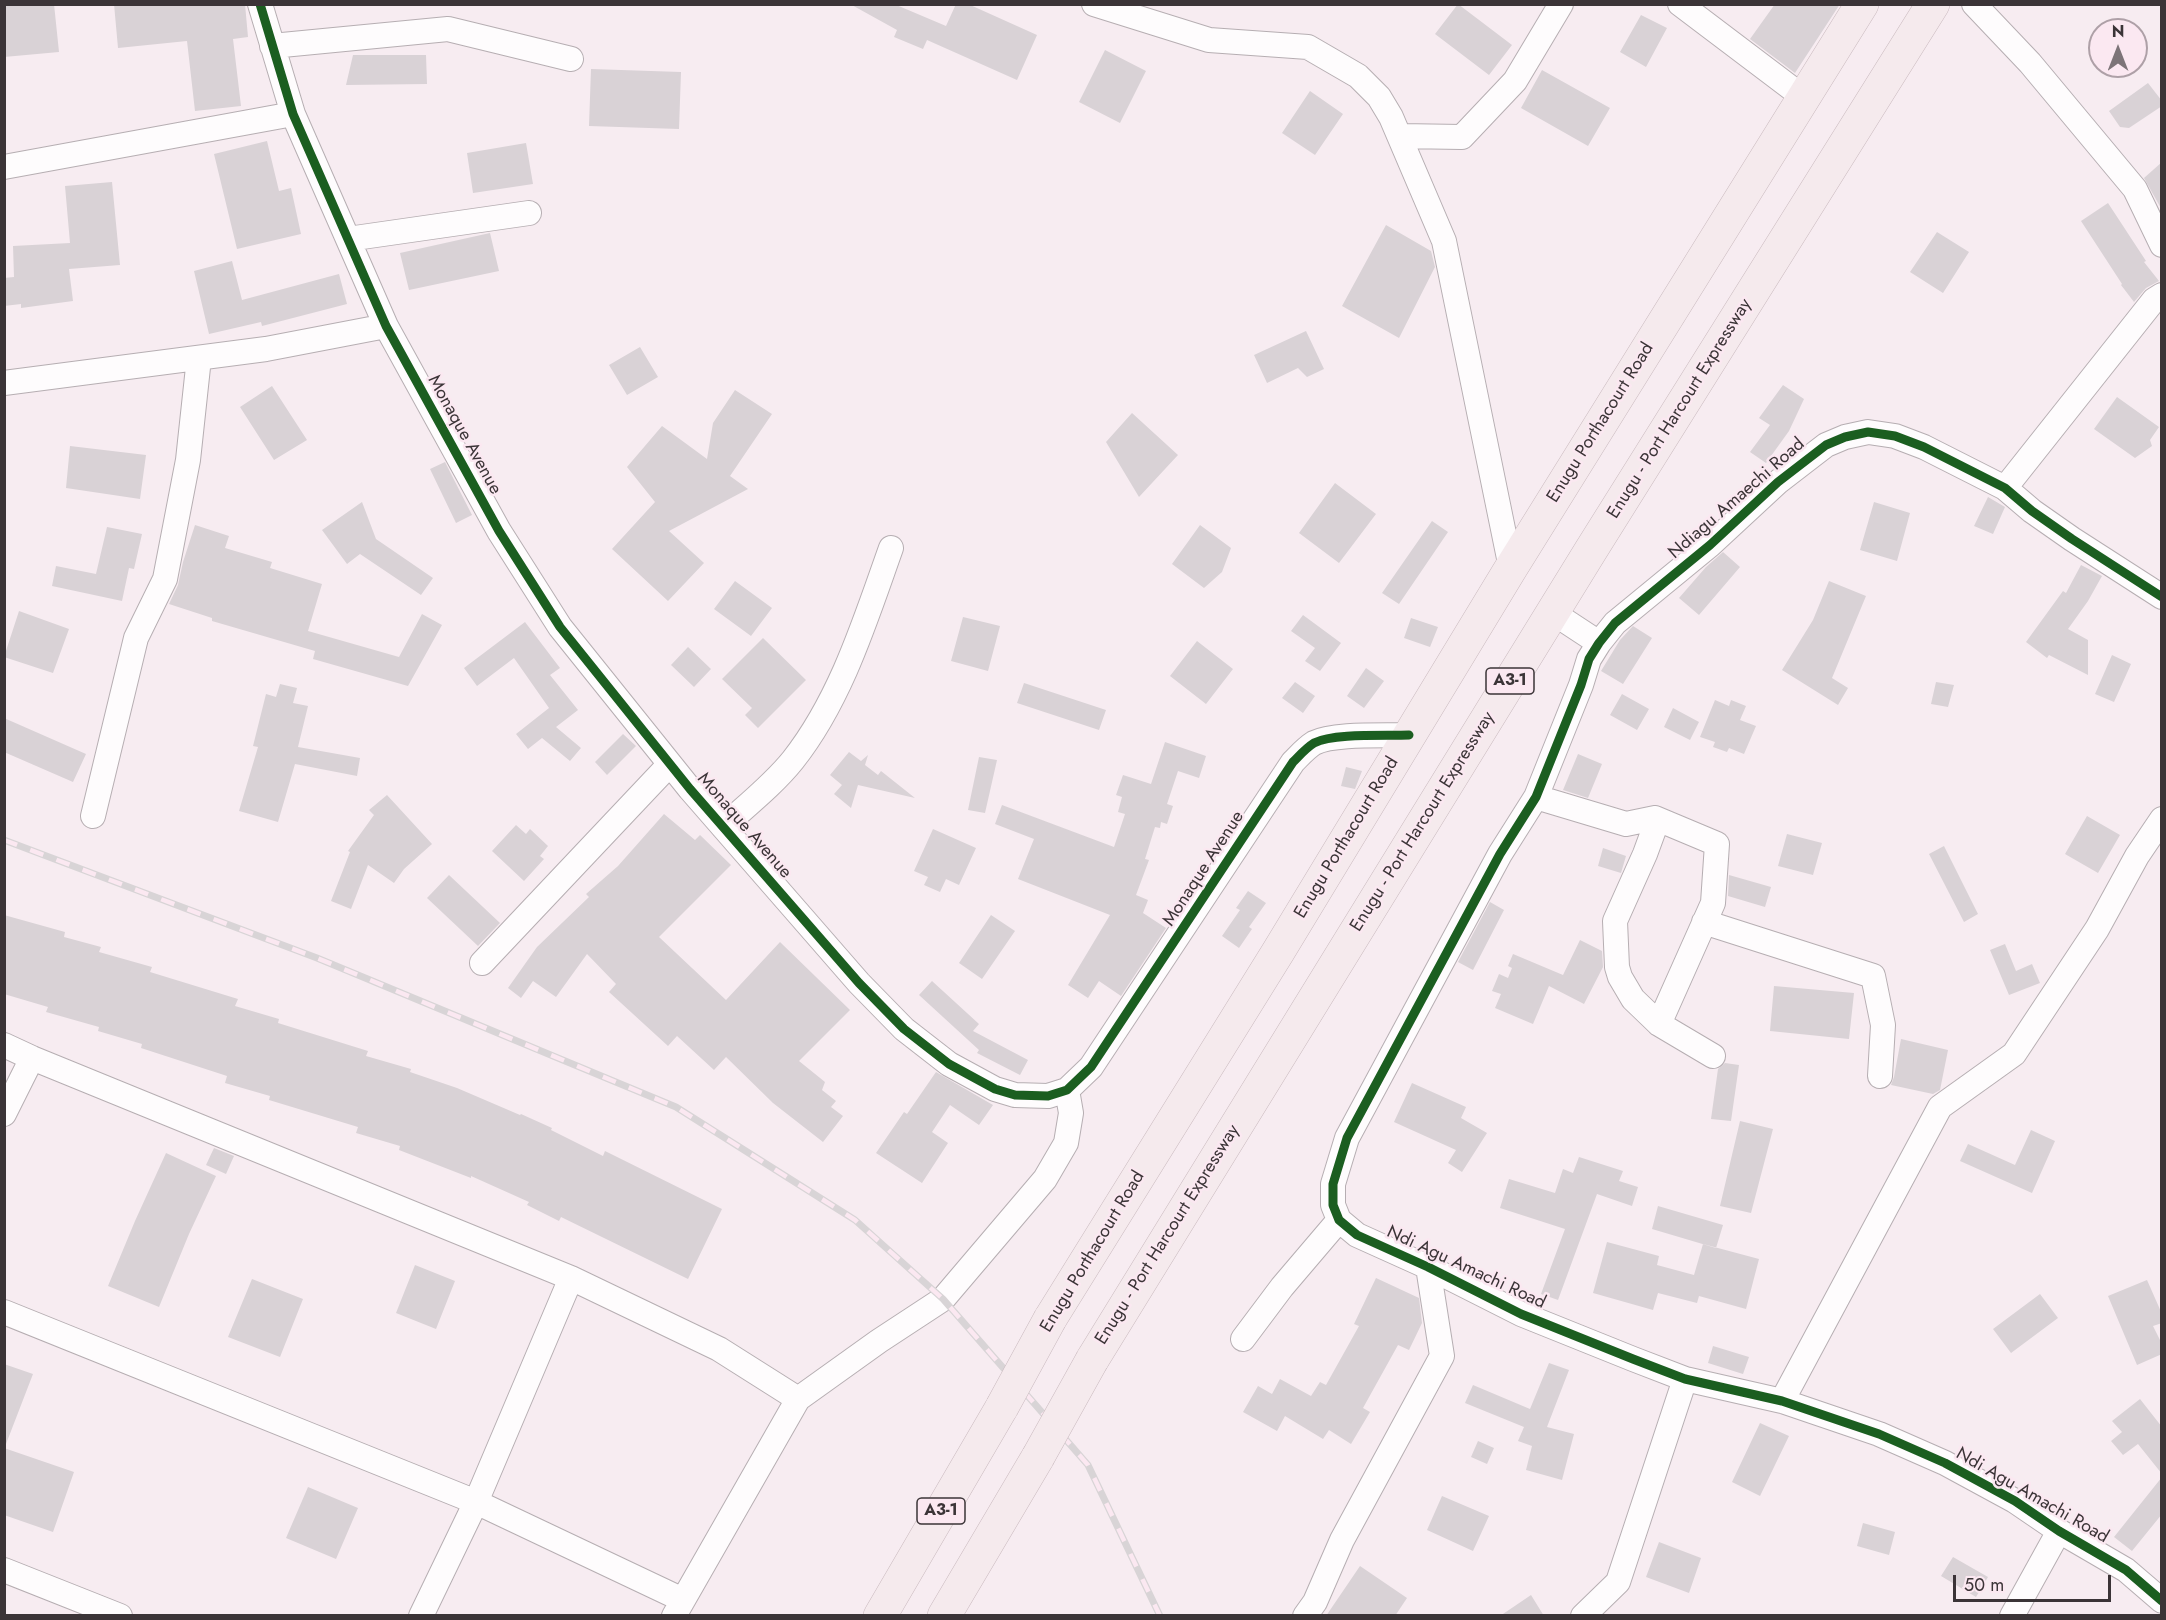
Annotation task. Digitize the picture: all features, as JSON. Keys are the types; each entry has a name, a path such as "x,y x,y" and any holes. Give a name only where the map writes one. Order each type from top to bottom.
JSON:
{"highway":[{"name":"Enugu Porthacourt Road","path":"880,1616 1002,1407 1050,1319 1511,568 1862,4"},
{"name":"Enugu - Port Harcourt Expressway","path":"944,1616 1092,1360 1554,610 1933,4"}],"street":[{"name":"Monaque Avenue","path":"260,4 293,114 386,326 499,531 560,627 669,765 859,983 904,1029 949,1064 995,1089 1015,1095 1048,1096 1067,1090 1091,1067 1293,762 1302,752 1326,739 1409,735"},
{"path":"1094,4 1209,40 1308,47 1358,76 1379,97 1400,136 1444,241 1511,568"},
{"path":"1400,136 1462,137 1515,81 1561,4"},
{"path":"1680,4 1803,97"},
{"path":"1974,4 2030,63 2136,189 2162,245"},
{"path":"272,46 448,29 572,59"},
{"path":"4,167 293,114"},
{"path":"348,239 529,213"},
{"path":"2005,488 2154,300 2162,295"},
{"path":"4,383 199,358 386,326"},
{"path":"93,816 136,638 165,579 188,460 199,358"},
{"name":"Ndiagu Amaechi Road","path":"1599,642 1615,623 1634,610 1710,545 1778,482 1826,446 1845,437 1868,432 1895,436 1924,447 2005,488 2032,511 2072,539 2162,597"},
{"path":"723,827 789,764 833,699 891,548"},
{"path":"1243,1339 1282,1287 1339,1220 1333,1205 1333,1184 1347,1138 1500,854 1536,797 1581,685 1589,659 1599,642 1564,620 1554,610"},
{"path":"482,963 669,765"},
{"path":"1536,797 1626,824 1655,818 1717,844 1713,903 1659,1024"},
{"path":"1655,818 1656,824 1616,917 1617,967 1620,977 1634,999 1659,1024 1713,1056"},
{"path":"1782,1401 1940,1107 2014,1054 2097,929 2137,856 2162,819"},
{"path":"1704,922 1873,976 1882,1025 1880,1076"},
{"path":"4,1045 571,1278 719,1349 798,1399"},
{"path":"4,1114 32,1058"},
{"path":"4,1312 476,1502 679,1608 798,1399 943,1299 1045,1179 1066,1143 1071,1113 1067,1090"},
{"name":"Ndi Agu Amachi Road","path":"1339,1220 1357,1235 1521,1314 1685,1379 1782,1401 1879,1434 1945,1463 2015,1501 2059,1531 2126,1569 2162,1601"},
{"path":"1305,1616 1315,1602 1342,1539 1442,1356 1428,1268"},
{"path":"421,1616 476,1502 571,1278"},
{"path":"1583,1616 1618,1582 1685,1379"},
{"path":"2012,1616 2059,1531"},
{"path":"4,1570 120,1616"}],"building":[{"path":"4,4 54,4 59,52 4,57"},
{"path":"114,4 245,4 248,37 233,39 241,106 195,111 187,41 118,48"},
{"path":"850,4 894,4 946,26 956,4 968,4 1037,35 1017,80 927,40 923,49 894,37 897,30"},
{"path":"1458,4 1512,45 1489,75 1435,34"},
{"path":"1775,4 1840,4 1795,73 1750,39"},
{"path":"1641,15 1667,28 1646,67 1620,52"},
{"path":"1105,50 1146,71 1120,123 1079,102"},
{"path":"353,55 426,55 427,84 346,85"},
{"path":"591,69 681,72 679,129 589,126"},
{"path":"1542,70 1610,108 1588,146 1521,108"},
{"path":"2148,83 2162,101 2162,106 2129,128 2120,127 2109,111"},
{"path":"1310,91 1343,114 1315,155 1282,133"},
{"path":"267,141 279,191 291,188 301,234 237,249 214,154"},
{"path":"526,143 533,184 473,193 467,153"},
{"path":"2162,162 2162,210 2144,178"},
{"path":"112,182 120,265 69,269 73,301 21,308 21,304 4,306 4,278 14,277 13,246 70,243 65,186"},
{"path":"2108,203 2146,261 2144,262 2159,281 2146,288 2134,302 2081,221"},
{"path":"1386,225 1431,251 1435,267 1399,338 1342,306"},
{"path":"1937,232 1969,252 1943,293 1910,272"},
{"path":"490,233 499,271 409,290 400,253"},
{"path":"232,261 242,300 339,274 347,304 262,326 261,322 209,334 194,271"},
{"path":"1306,331 1324,369 1307,377 1298,368 1267,383 1254,355"},
{"path":"640,347 658,377 627,395 609,365"},
{"path":"1783,385 1804,399 1789,431 1766,463 1750,452 1770,425 1759,418"},
{"path":"272,386 307,440 274,460 240,407"},
{"path":"735,390 772,414 730,476 748,489 669,531 704,563 668,601 612,549 655,502 627,467 662,426 707,459 713,423"},
{"path":"2117,397 2159,427 2150,440 2152,446 2135,458 2094,429"},
{"path":"1132,413 1178,455 1139,497 1106,442"},
{"path":"70,446 146,455 140,499 66,488"},
{"path":"445,462 472,515 456,523 430,469"},
{"path":"1335,483 1376,514 1339,563 1299,533"},
{"path":"1988,497 2005,507 1993,534 1974,526"},
{"path":"362,502 376,539 433,578 421,595 360,554 347,564 322,530"},
{"path":"1874,502 1910,513 1897,561 1860,550"},
{"path":"1432,521 1448,532 1399,604 1382,593"},
{"path":"195,525 229,536 225,548 272,562 270,568 322,584 308,631 399,657 422,614 442,625 408,686 313,659 315,651 212,621 212,618 169,604 178,585"},
{"path":"1200,525 1231,548 1222,572 1204,588 1172,564"},
{"path":"107,527 142,534 134,569 129,568 122,601 52,586 56,566 96,574"},
{"path":"1723,552 1740,567 1699,615 1679,598 1706,567"},
{"path":"2081,565 2102,576 2068,629 2088,640 2088,675 2049,655 2047,658 2026,642 2063,591 2066,593"},
{"path":"735,581 772,608 751,636 714,609"},
{"path":"1829,581 1866,596 1832,678 1848,688 1838,705 1782,670 1813,620"},
{"path":"19,611 69,629 53,673 4,657"},
{"path":"1303,615 1341,643 1320,671 1305,661 1315,648 1291,631"},
{"path":"963,617 1000,626 988,671 951,661"},
{"path":"1411,618 1438,627 1430,647 1404,638"},
{"path":"525,622 560,668 550,675 578,710 556,727 581,748 570,761 542,738 528,749 516,734 549,708 514,658 477,686 464,668"},
{"path":"1633,626 1652,638 1623,684 1601,671 1620,640"},
{"path":"763,638 806,680 758,728 745,715 752,708 722,679"},
{"path":"1197,641 1233,669 1206,704 1170,676"},
{"path":"688,647 711,669 694,687 671,665"},
{"path":"2112,655 2131,664 2114,702 2095,694"},
{"path":"1366,668 1384,681 1364,708 1347,696"},
{"path":"1295,682 1315,696 1303,713 1282,698"},
{"path":"1936,682 1954,685 1948,707 1931,704"},
{"path":"1024,683 1106,710 1099,730 1017,703"},
{"path":"280,684 297,688 293,703 308,706 298,747 360,758 357,776 295,764 278,822 239,811 258,747 253,746 266,694 276,697"},
{"path":"1622,694 1649,709 1637,730 1610,715"},
{"path":"1715,700 1729,706 1731,700 1746,706 1740,720 1756,726 1744,754 1729,748 1727,752 1713,747 1715,742 1700,737"},
{"path":"1673,708 1699,722 1690,740 1664,727"},
{"path":"4,718 86,754 73,782 4,752"},
{"path":"623,734 636,746 607,775 595,762"},
{"path":"1165,742 1206,756 1199,778 1178,771 1167,804 1173,806 1167,824 1161,822 1160,828 1155,827 1145,859 1149,860 1136,895 1148,900 1143,913 1166,928 1121,996 1099,981 1088,998 1068,985 1110,915 1018,879 1034,839 995,824 1002,805 1114,847 1125,814 1118,812 1122,797 1116,795 1123,775 1151,784"},
{"path":"849,752 861,761 868,755 865,765 878,775 881,771 915,798 858,785 851,808 834,794 842,785 830,775"},
{"path":"1578,754 1602,764 1588,798 1563,790"},
{"path":"979,757 997,760 985,813 968,810"},
{"path":"1346,767 1362,771 1355,789 1341,786"},
{"path":"387,795 432,844 404,869 394,883 368,865 351,909 331,901 350,852 348,851 374,815 369,810"},
{"path":"664,814 695,840 700,835 731,865 659,937 726,1000 780,942 850,1010 799,1061 825,1082 822,1090 836,1101 831,1107 843,1116 823,1142 773,1103 726,1057 714,1070 677,1036 668,1046 609,992 616,984 587,954 556,997 533,981 521,998 508,988 537,947 589,897 586,894 618,866"},
{"path":"2087,816 2120,835 2098,873 2065,854"},
{"path":"516,825 526,834 530,829 548,846 540,856 544,859 524,881 492,851"},
{"path":"933,829 976,848 959,885 946,879 940,892 924,885 928,877 914,871"},
{"path":"1787,834 1822,843 1813,875 1778,866"},
{"path":"1944,846 1978,914 1964,922 1929,854"},
{"path":"1603,848 1626,856 1621,873 1598,866"},
{"path":"449,875 500,923 478,946 427,898"},
{"path":"1729,875 1771,887 1765,907 1728,896"},
{"path":"1248,891 1266,903 1249,927 1252,929 1239,948 1222,936 1240,910 1236,908"},
{"path":"1490,902 1504,910 1473,970 1458,962"},
{"path":"4,915 65,932 64,937 101,947 99,952 152,967 150,972 238,999 235,1006 279,1019 278,1023 368,1051 366,1056 411,1069 410,1072 521,1114 603,1156 605,1151 722,1209 688,1279 561,1217 559,1221 527,1205 529,1202 471,1176 471,1178 399,1150 400,1146 356,1133 358,1127 269,1100 270,1096 225,1083 227,1076 141,1048 142,1044 98,1031 99,1027 46,1012 48,1007 4,994"},
{"path":"991,915 1015,931 982,979 959,963"},
{"path":"1580,940 1602,951 1603,967 1584,1004 1549,986 1533,1024 1495,1008 1501,994 1492,991 1499,974 1508,978 1512,968 1508,966 1513,954 1563,975"},
{"path":"2005,944 2016,971 2032,964 2040,983 2009,995 1990,950"},
{"path":"932,981 979,1024 973,1031 1028,1060 1020,1075 977,1053 979,1050 919,995"},
{"path":"1774,986 1854,993 1849,1039 1770,1031"},
{"path":"1901,1039 1948,1050 1940,1090 1933,1094 1891,1085"},
{"path":"1725,1063 1739,1065 1731,1121 1711,1119 1718,1069"},
{"path":"936,1072 993,1105 979,1125 950,1105 932,1132 948,1143 922,1183 876,1153 904,1112 907,1114"},
{"path":"1412,1083 1466,1107 1461,1118 1487,1133 1462,1172 1448,1163 1456,1150 1394,1122"},
{"path":"1740,1121 1773,1129 1751,1213 1720,1206"},
{"path":"2031,1130 2055,1141 2032,1193 1960,1161 1968,1144 2015,1165"},
{"path":"214,1148 234,1156 226,1174 206,1165"},
{"path":"166,1153 216,1176 159,1307 108,1286"},
{"path":"1579,1157 1623,1171 1619,1181 1638,1187 1632,1206 1597,1194 1558,1300 1541,1294 1565,1229 1500,1208 1509,1179 1555,1193 1563,1169 1573,1173"},
{"path":"1658,1206 1723,1225 1716,1248 1652,1229"},
{"path":"1607,1242 1659,1256 1657,1265 1694,1275 1703,1244 1759,1259 1746,1309 1699,1296 1697,1303 1658,1293 1653,1310 1593,1293"},
{"path":"415,1265 455,1281 436,1329 396,1313"},
{"path":"1376,1278 1419,1298 1422,1323 1409,1350 1398,1345 1363,1408 1370,1412 1351,1444 1329,1430 1323,1439 1285,1416 1277,1431 1243,1412 1258,1386 1272,1394 1280,1379 1311,1396 1320,1382 1326,1385 1359,1326 1354,1324"},
{"path":"252,1279 303,1299 280,1357 228,1337"},
{"path":"2147,1280 2162,1314 2162,1323 2153,1326 2162,1344 2162,1354 2137,1365 2108,1296"},
{"path":"2040,1294 2058,1318 2011,1353 1993,1329"},
{"path":"1713,1346 1749,1357 1743,1374 1708,1363"},
{"path":"1549,1363 1569,1370 1547,1427 1574,1434 1562,1480 1526,1470 1532,1446 1518,1441 1524,1427 1465,1403 1473,1385 1530,1409"},
{"path":"4,1364 33,1374 6,1444 4,1444"},
{"path":"2140,1399 2162,1427 2162,1474 2138,1444 2123,1455 2111,1441 2122,1432 2112,1421"},
{"path":"1760,1423 1789,1436 1760,1496 1732,1482"},
{"path":"1478,1441 1494,1448 1487,1464 1471,1457"},
{"path":"4,1448 74,1472 53,1532 4,1515"},
{"path":"2162,1477 2162,1514 2132,1551 2114,1537"},
{"path":"308,1487 358,1508 336,1559 286,1538"},
{"path":"1442,1496 1489,1516 1473,1551 1427,1530"},
{"path":"1863,1523 1895,1532 1889,1555 1857,1546"},
{"path":"1659,1542 1701,1558 1689,1593 1646,1577"},
{"path":"1953,1557 1988,1577 1976,1597 1941,1576"},
{"path":"1360,1566 1407,1598 1395,1616 1326,1616"},
{"path":"1531,1595 1544,1616 1500,1616"}],"railway":[{"path":"4,840 317,958 676,1107 855,1220 943,1299 1088,1465 1160,1616"}],"cycle path":[{"path":"260,4 293,114 386,326 499,531 560,627 690,789 859,983 904,1029 949,1064 995,1089 1015,1095 1048,1096 1067,1090 1091,1067 1293,762 1311,745 1323,740 1347,736 1409,735"},
{"path":"2162,597 2072,539 2032,511 2005,488 1924,447 1895,436 1868,432 1845,437 1826,445 1778,482 1710,545 1615,623 1599,643 1589,659 1581,685 1536,797 1500,854 1347,1138 1333,1184 1333,1205 1339,1220 1357,1235 1428,1267 1521,1314 1633,1359 1685,1379 1782,1401 1879,1434 1945,1463 2015,1501 2059,1531 2126,1570 2162,1601"}]}
